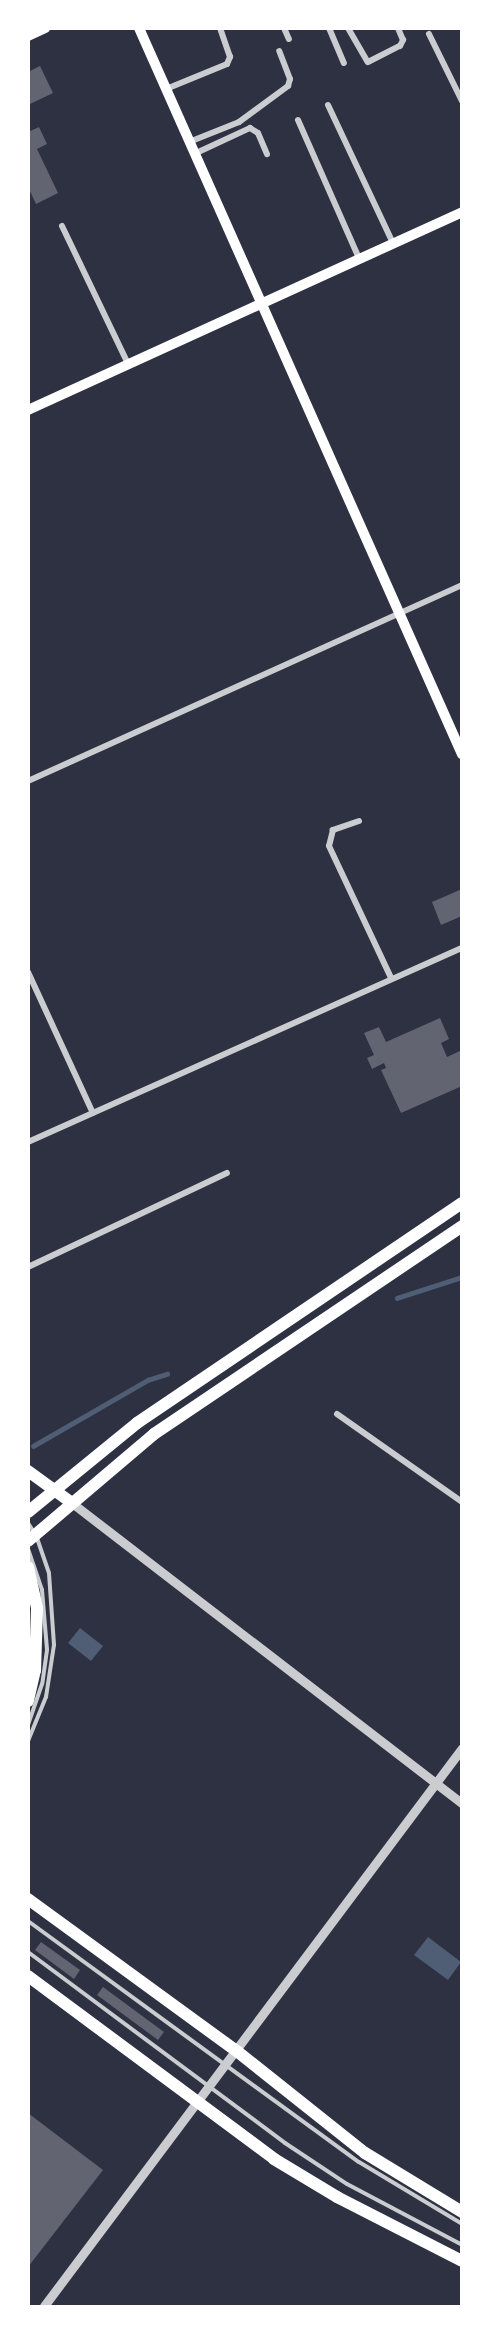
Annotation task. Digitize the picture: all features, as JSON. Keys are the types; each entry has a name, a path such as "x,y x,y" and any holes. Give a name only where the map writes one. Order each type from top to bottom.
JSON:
{"main road":[{"path":"28,36 45,28"},
{"path":"139,28 462,754"},
{"path":"28,410 462,212"},
{"path":"28,1512 137,1423 462,1203"},
{"path":"32,1538 154,1434 462,1226"},
{"path":"28,1471 72,1503"},
{"path":"28,1567 37,1608 35,1670 28,1701"},
{"path":"28,1899 238,2052 365,2153 462,2212"},
{"path":"28,1976 274,2159 337,2196 462,2260"}],"street":[{"path":"166,89 227,64 230,57 220,28"},
{"path":"284,28 289,39"},
{"path":"329,28 344,63"},
{"path":"348,28 361,57 368,62 400,46 403,40 398,28"},
{"path":"429,34 462,100"},
{"path":"189,142 238,123 288,86 290,79 279,51"},
{"path":"328,105 393,243"},
{"path":"298,120 359,258"},
{"path":"194,154 249,128 258,133 267,154"},
{"path":"62,226 128,364"},
{"path":"28,781 462,585"},
{"path":"358,821 333,830 329,846 391,978"},
{"path":"28,1142 462,948"},
{"path":"28,972 93,1113"},
{"path":"28,1267 227,1173"},
{"path":"337,1414 462,1502"},
{"path":"72,1503 462,1803"},
{"path":"44,2307 238,2052 462,1748"}],"lane":[{"path":"28,1523 32,1538 49,1573 54,1645 46,1697 28,1741"},
{"path":"28,1548 42,1590 47,1650 42,1684 28,1725"},
{"path":"28,1922 358,2162 462,2224"},
{"path":"28,1952 209,2090 347,2184 462,2245"}],"water":[{"path":"80,1628 103,1646 91,1661 68,1643"},
{"path":"428,1937 461,1962 448,1980 414,1955"}],"building":[{"path":"40,66 53,93 28,105 28,72"},
{"path":"39,127 47,144 37,149 58,193 36,204 28,187 28,132"},
{"path":"462,889 462,916 441,925 432,902"},
{"path":"440,1018 449,1039 441,1043 447,1057 462,1050 462,1086 401,1113 381,1070 386,1068 384,1063 372,1069 367,1058 374,1055 364,1033 379,1027 386,1042"},
{"path":"41,1942 80,1970 74,1979 35,1950"},
{"path":"103,1987 164,2032 158,2040 97,1995"},
{"path":"28,2113 103,2170 28,2267"}],"waterway":[{"path":"397,1298 462,1277"},
{"path":"33,1446 148,1380 167,1374"}]}
